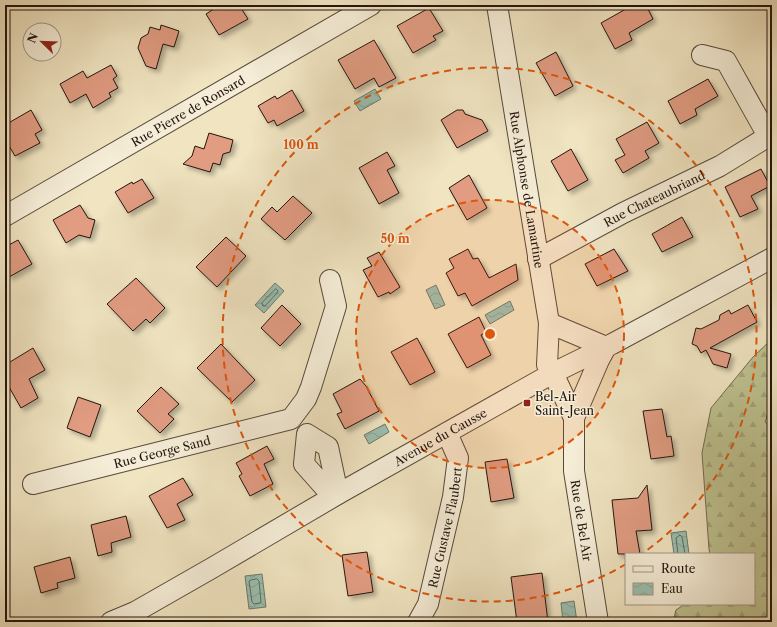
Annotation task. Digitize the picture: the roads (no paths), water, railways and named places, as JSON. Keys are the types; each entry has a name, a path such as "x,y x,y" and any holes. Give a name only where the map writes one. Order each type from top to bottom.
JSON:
{"street":[{"name":"Rue Pierre de Ronsard","path":"5,216 371,5"},
{"name":"Rue Alphonse de Lamartine","path":"497,5 549,323 547,365 553,373"},
{"name":"Rue Chateaubriand","path":"538,259 624,213 720,166 770,135 726,61 702,55"},
{"name":"Avenue du Causse","path":"112,622 134,617 212,568 338,494 553,373 606,347 772,258"},
{"path":"330,280 336,306 306,400 291,419 307,434 328,448 338,494"},
{"path":"549,323 606,347"},
{"name":"Rue de Bel Air","path":"598,622 574,471 574,418 606,347"},
{"name":"Rue de Bel Air","path":"553,373 574,418"},
{"name":"Rue George Sand","path":"33,484 291,419"},
{"name":"Rue Gustave Flaubert","path":"418,622 428,604 453,496 458,458 447,433"},
{"path":"307,434 304,464 327,490 338,494"}],"water":[{"path":"375,89 381,99 360,111 354,101"},
{"path":"275,283 284,291 264,313 255,305"},
{"path":"436,285 445,305 435,309 426,290"},
{"path":"510,301 514,310 490,324 485,315"},
{"path":"385,424 389,432 369,444 364,435"},
{"path":"686,531 689,553 674,553 671,533"},
{"path":"262,574 266,607 249,609 245,576"},
{"path":"574,601 577,622 563,622 561,603"}],"place":[{"name":"Bel-Air Saint-Jean","path":"527,403"}]}
